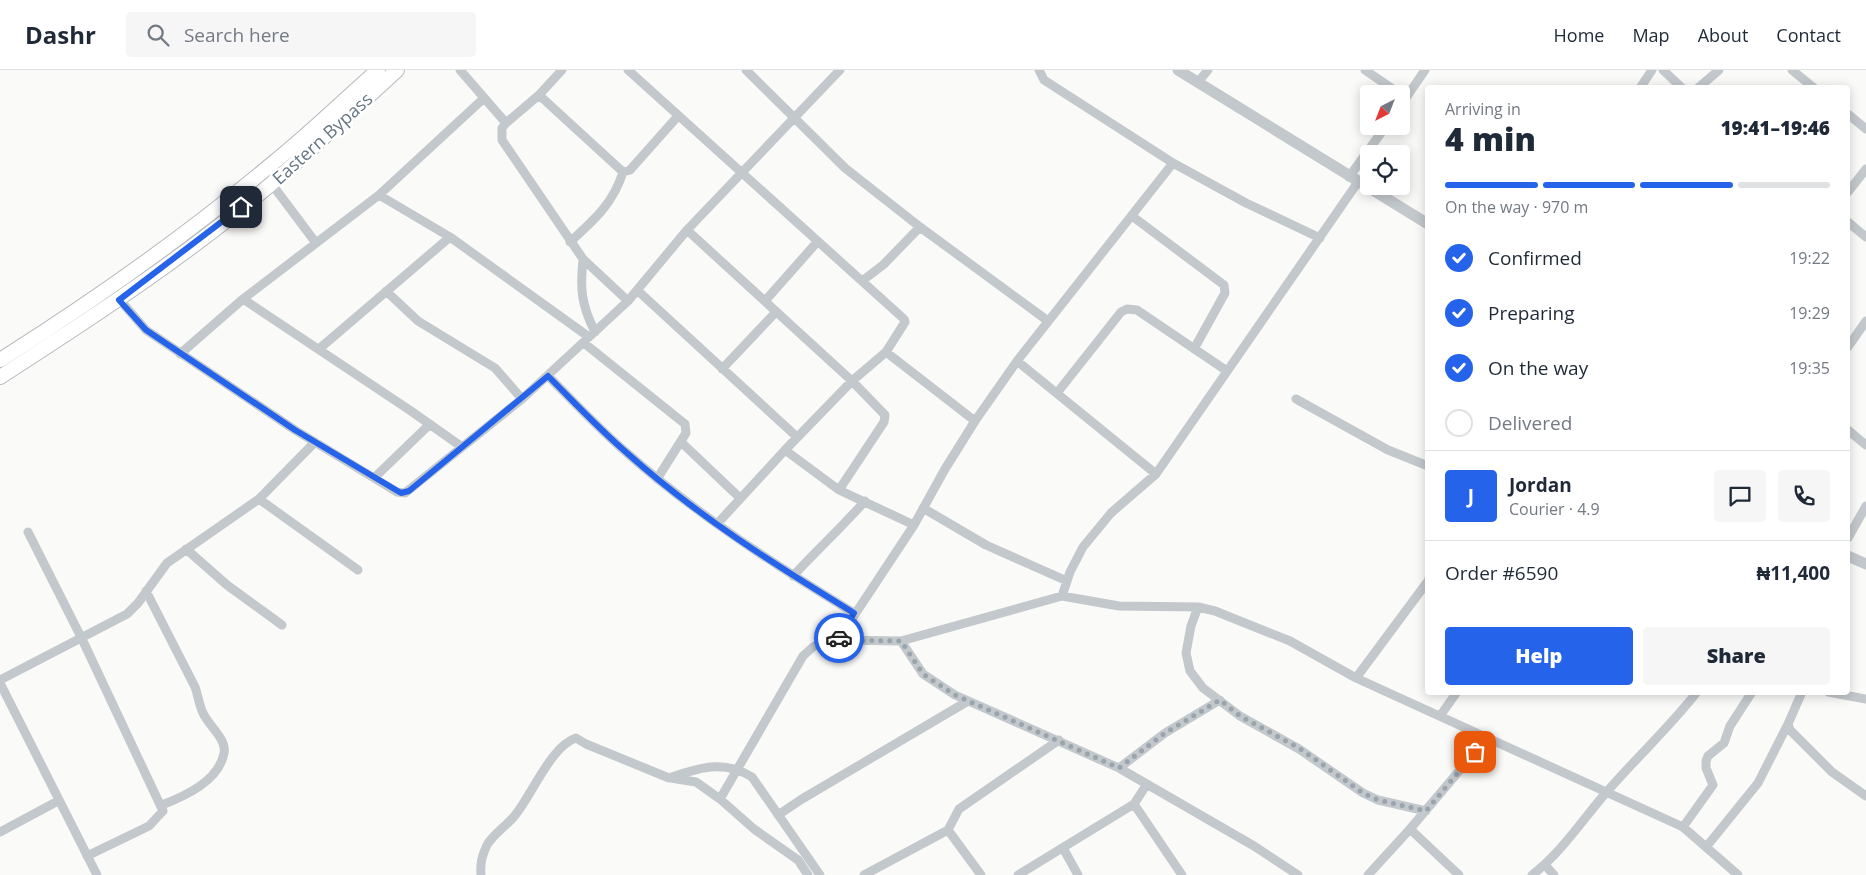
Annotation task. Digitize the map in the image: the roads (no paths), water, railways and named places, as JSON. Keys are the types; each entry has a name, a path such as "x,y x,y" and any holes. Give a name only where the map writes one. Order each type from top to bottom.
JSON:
{"main road":[{"name":"Eastern Bypass","path":"0,360 62,320 187,232 274,163 378,70"},
{"name":"Eastern Bypass","path":"0,377 119,300 196,243 271,183 397,70"}],"street":[{"path":"460,70 506,123"},
{"path":"562,70 539,95 506,123 502,128 502,140 583,259 628,301"},
{"path":"628,70 904,319 905,322 886,352 852,381 797,437 717,524"},
{"path":"746,70 845,168 920,227 1048,321"},
{"path":"119,300 146,330 180,354 315,442 397,492 405,493 548,376 628,301 687,230 840,70"},
{"path":"1039,70 1044,80 1173,164 1246,203 1320,238"},
{"path":"1178,70 1353,180 1425,222"},
{"path":"1199,82 1208,70"},
{"path":"1365,70 1385,85"},
{"path":"1410,89 1426,70"},
{"path":"1642,85 1652,70"},
{"path":"1663,70 1679,85"},
{"path":"1702,85 1720,70"},
{"path":"1792,70 1810,85"},
{"path":"539,95 623,172"},
{"path":"180,354 244,299 379,195 484,99"},
{"path":"623,172 630,170 678,116"},
{"path":"1850,116 1866,129"},
{"path":"1062,596 1082,547 1100,524 1156,474 1320,238 1380,135"},
{"path":"838,640 854,613 914,525 975,421 1017,361 1173,164"},
{"path":"1850,189 1866,169"},
{"path":"570,242 603,212 617,190 623,172"},
{"path":"271,183 316,243"},
{"path":"379,195 450,237 589,337 685,424 687,428 681,442 657,478"},
{"path":"1132,216 1224,285 1225,293 1194,348"},
{"path":"1850,224 1866,237"},
{"path":"862,281 883,265 920,227"},
{"path":"687,230 882,410 885,418 839,490"},
{"path":"319,349 450,237"},
{"path":"765,302 818,241"},
{"path":"583,259 582,303 589,337"},
{"path":"637,290 797,437"},
{"path":"386,292 418,321 495,368 522,398"},
{"path":"244,299 462,447"},
{"path":"1057,393 1121,312 1127,309 1137,310 1227,371"},
{"path":"722,369 776,312"},
{"path":"1850,344 1866,322"},
{"path":"886,352 975,421"},
{"path":"1017,361 1156,474"},
{"path":"548,376 626,452 657,478 717,524 793,576 854,613"},
{"path":"1296,399 1388,450 1425,465"},
{"path":"374,478 430,424"},
{"path":"1850,432 1866,445"},
{"path":"97,875 58,801 0,682 127,614 138,603 167,563 259,499 315,442"},
{"path":"681,442 740,498"},
{"path":"785,450 839,490 914,525"},
{"path":"259,499 358,570"},
{"path":"793,576 827,538 844,524 865,501"},
{"path":"1850,534 1866,506"},
{"path":"923,508 992,548 1067,581"},
{"path":"28,532 82,638 162,805 163,811 149,826 87,856"},
{"path":"186,549 227,585 282,626"},
{"path":"1850,557 1866,564"},
{"path":"1356,678 1425,586"},
{"path":"146,591 196,690 203,713 225,750 223,759 208,780 183,797 162,805"},
{"path":"720,798 739,769 803,656 813,647 838,640 901,641 1062,596 1119,606 1198,607 1215,610 1290,641 1356,678 1605,794 1646,809 1683,827 1738,875"},
{"path":"1198,607 1191,626 1186,653 1195,680 1240,716 1299,748 1363,793 1378,800 1426,811"},
{"path":"901,641 914,662 927,677 968,701 1060,740 1119,768 1294,874"},
{"path":"1440,716 1455,695"},
{"path":"1532,875 1545,865 1605,794 1670,726 1695,695"},
{"path":"1683,827 1713,785 1706,768 1708,756 1724,743 1730,726 1750,695"},
{"path":"1707,846 1758,783 1801,695"},
{"path":"1844,695 1866,699"},
{"path":"1119,768 1165,733 1220,700"},
{"path":"778,815 968,701"},
{"path":"1788,724 1790,730 1832,772 1866,796"},
{"path":"481,875 480,861 488,843 516,814 550,762 568,741 576,738 586,744 668,778 696,782 720,798 754,829 798,860 808,875"},
{"path":"1368,875 1426,811 1487,738"},
{"path":"864,875 879,872 948,830 959,809 1060,740"},
{"path":"668,778 701,767 739,769 752,778 820,875"},
{"path":"1018,875 1134,804 1147,784"},
{"path":"0,832 58,801"},
{"path":"1134,804 1182,875"},
{"path":"1410,829 1459,875"},
{"path":"948,830 981,875"},
{"path":"1062,848 1078,875"},
{"path":"1545,865 1554,875"}]}
